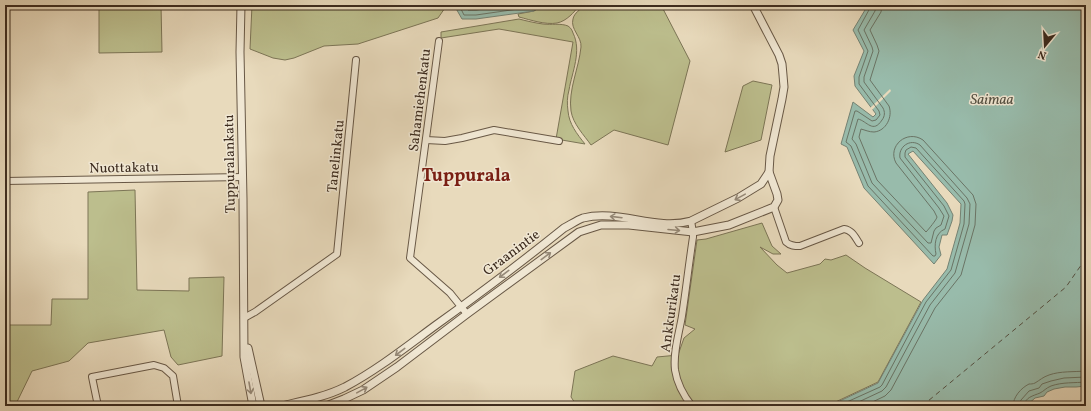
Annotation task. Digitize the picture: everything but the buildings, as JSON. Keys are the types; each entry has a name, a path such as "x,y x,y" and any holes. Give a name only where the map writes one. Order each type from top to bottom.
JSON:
{"street":[{"name":"Tuppuralankatu","path":"241,5 240,52 243,177 244,357 253,406"},
{"path":"753,5 779,55 783,75 784,87 770,156 769,172 778,200 774,207 786,242 794,246 800,246 844,229 852,232 858,243"},
{"name":"Sahamiehenkatu","path":"439,41 410,258 450,293 462,306"},
{"name":"Tanelinkatu","path":"244,320 337,254 356,60"},
{"path":"426,140 445,141 494,130 558,141"},
{"name":"Graanintie","path":"281,406 309,400 344,387 360,378 392,358 564,228 582,218 606,216 661,223 690,221 738,198 761,184 769,172"},
{"name":"Nuottakatu","path":"5,181 243,177"},
{"name":"Graanintie","path":"326,406 363,390 397,367 579,232 601,225 615,225 693,232 729,224 774,207"},
{"name":"Ankkurikatu","path":"690,221 693,232 675,356 676,371 685,397 692,406"},
{"path":"462,306 467,314"},
{"name":"Tuppuralankatu","path":"244,320 249,355 261,406"},
{"path":"98,406 92,377 154,365 164,368 173,376 178,406"}],"green space":[{"path":"99,5 161,5 162,52 99,53"},
{"path":"252,5 447,5 438,18 358,44 324,46 285,60 273,58 250,49"},
{"path":"543,5 580,5 567,18 557,23 543,23 519,17 518,14 534,11"},
{"path":"585,5 661,5 690,61 668,145 614,130 591,145 576,125 572,116 570,103 581,43 574,30 573,19 578,11"},
{"path":"519,19 534,23 565,25 572,30 577,47 576,62 567,100 572,125 576,133 585,144 556,139 573,42 499,29 441,38 441,32"},
{"path":"753,81 772,85 761,140 725,152 743,86"},
{"path":"135,190 137,290 189,291 189,278 224,277 222,356 178,365 171,357 164,330 88,343 69,361 32,371 15,406 5,406 5,325 51,325 52,299 88,299 88,192"},
{"path":"762,223 772,246 781,254 773,254 760,247 787,273 820,264 825,259 831,260 846,255 921,302 878,382 827,406 577,406 571,397 575,371 613,356 652,366 657,357 678,355 684,338 695,329 685,325 697,240 706,239"}],"water":[{"path":"454,5 542,5 534,11 476,19 462,19"},
{"name":"Saimaa","path":"868,5 1086,5 1086,386 1054,389 1047,392 1044,396 1035,398 1026,406 829,406 878,383 923,300 947,269 960,223 961,204 913,151 908,154 947,203 953,215 947,235 942,235 939,247 941,255 934,264 864,188 847,147 841,144 853,102 873,117 876,114 855,86 854,76 864,51 853,30"}],"pier":[{"path":"890,89 891,91 872,110 870,108"}],"ferry route":[{"path":"922,406 1066,287 1086,258"}],"district":[{"name":"Tuppurala","path":"466,175"}]}
